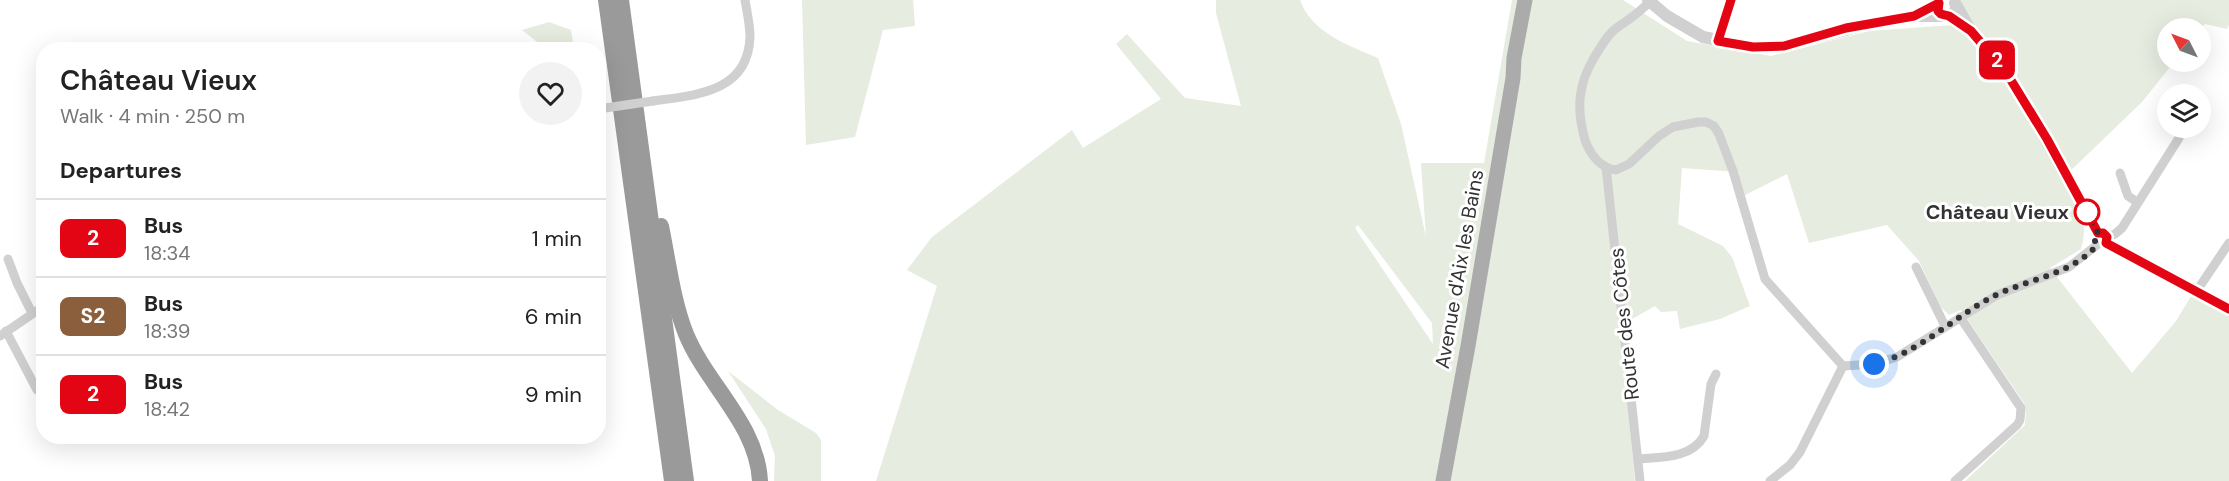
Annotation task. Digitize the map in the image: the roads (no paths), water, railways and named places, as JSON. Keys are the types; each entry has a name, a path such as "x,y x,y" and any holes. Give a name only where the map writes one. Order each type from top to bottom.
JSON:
{"highway":[{"path":"606,0 672,481"},
{"path":"621,0 686,481"},
{"path":"633,91 685,333 702,366 753,446 759,465 760,481"},
{"path":"652,337 665,481"}],"main road":[{"name":"Avenue d'Aix les Bains","path":"1444,476 1525,0"},
{"name":"Avenue d'Aix les Bains","path":"1513,78 1520,58 1531,0"}],"street":[{"path":"606,107 706,93 728,82 736,74 748,54 750,40 745,0"},
{"path":"1843,366 1765,279 1732,171 1714,126 1707,122 1698,122 1673,127 1659,136 1624,167 1616,170 1606,167 1597,160 1585,138 1579,100 1581,86 1585,74 1603,43 1614,31 1640,13 1649,1 1667,16 1703,37 1753,47 1784,46 1846,28 1952,7"},
{"path":"1914,16 1940,2"},
{"path":"1940,2 1938,11 1952,7"},
{"path":"1952,7 2015,85 2102,239 2229,309"},
{"path":"2119,249 2117,237 2120,230 2179,138"},
{"name":"Route des Côtes","path":"1606,167 1640,481"},
{"path":"2120,173 2127,196 2137,202"},
{"path":"1843,366 1874,364 1897,357 1996,295 2069,267 2102,239 2120,230"},
{"path":"2196,292 2229,243"},
{"path":"8,259 32,313"},
{"path":"1916,267 1945,326"},
{"path":"36,311 3,333 36,387"},
{"path":"1955,481 2017,425 2022,414 2021,408 1960,317"},
{"path":"1770,481 1790,465 1806,444 1843,366"},
{"path":"1638,459 1679,454 1691,450 1701,441 1704,436 1712,384 1716,374"}],"place":[{"name":"Château Vieux","path":"2087,212"}]}
